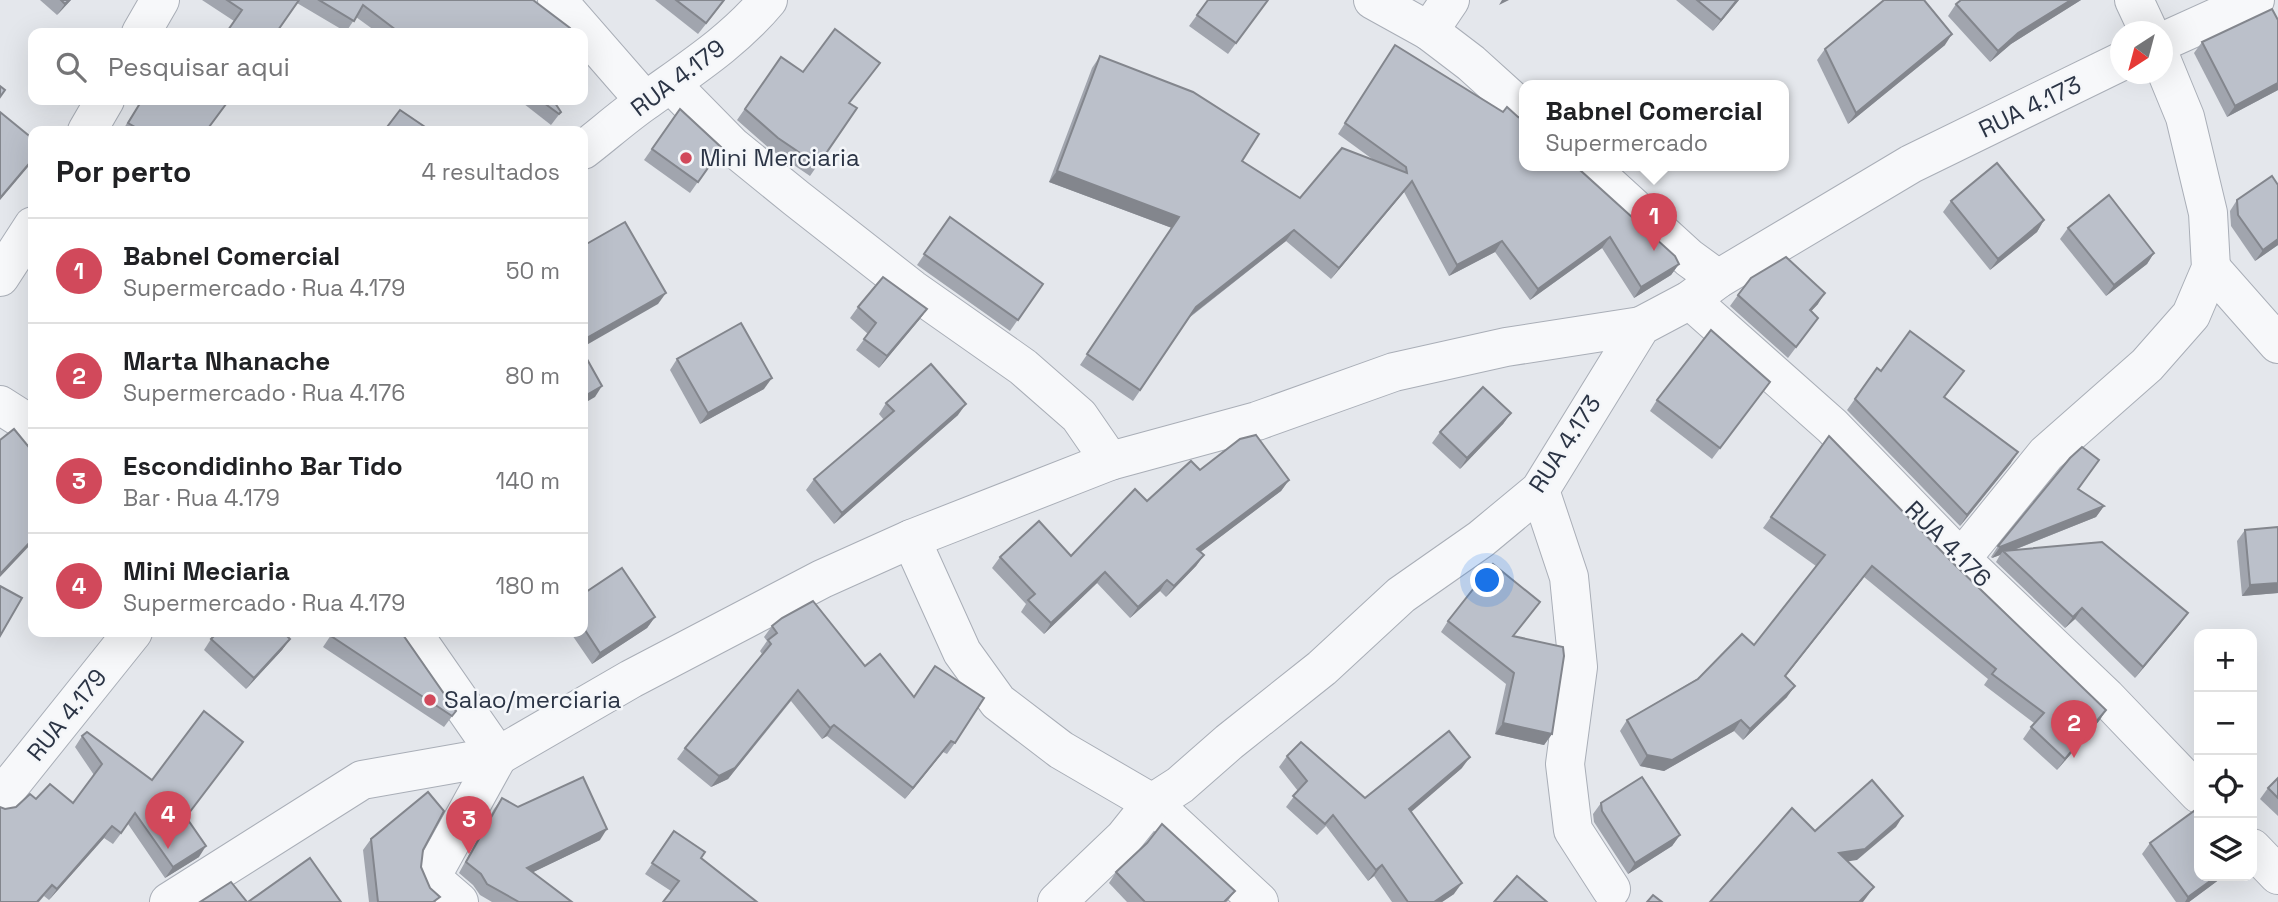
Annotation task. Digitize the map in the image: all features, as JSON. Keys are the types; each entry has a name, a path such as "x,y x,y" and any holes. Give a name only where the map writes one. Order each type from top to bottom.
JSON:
{"street":[{"path":"144,28 160,0"},
{"path":"557,0 588,28"},
{"name":"RUA 4.179","path":"588,146 720,48 752,19 768,0"},
{"path":"1373,0 1429,31 1471,63 1519,106"},
{"path":"1429,31 1450,0"},
{"path":"2134,0 2144,21"},
{"path":"2173,37 2255,0"},
{"path":"588,28 658,92 732,146 912,289 1023,366 1079,416 1110,461"},
{"name":"RUA 4.173","path":"1057,902 1124,838 1152,803 1180,785 1322,668 1401,595 1481,539 1540,490 1641,326 1911,164 2110,67"},
{"path":"1961,559 2046,454 2147,365 2192,315 2211,268 2208,213 2185,117 2171,84"},
{"path":"90,126 102,105"},
{"path":"1594,171 1689,258 1704,290"},
{"path":"0,277 28,234"},
{"path":"2211,268 2278,344"},
{"name":"RUA 4.176","path":"1704,290 1961,559 2106,697 2194,789"},
{"path":"169,902 362,780 498,756 631,678 822,579 911,539 1110,461 1257,421 1394,372 1506,347 1641,326"},
{"path":"0,405 28,423"},
{"path":"1540,490 1569,577 1576,641 1578,667 1565,764 1573,830 1611,889"},
{"path":"911,539 962,652 998,702 1061,750 1152,803 1259,902"},
{"name":"RUA 4.179","path":"0,798 129,637"},
{"path":"415,637 498,756"},
{"path":"459,902 437,883 434,872 498,756"},
{"path":"2257,853 2278,875"}],"building":[{"path":"227,0 299,0 279,28 229,28 242,10"},
{"path":"319,0 533,0 570,28 393,28 363,5 354,21"},
{"path":"676,0 724,0 706,23"},
{"path":"1208,0 1268,0 1236,43 1197,15"},
{"path":"1697,0 1737,0 1721,20"},
{"path":"1884,0 1924,0 1952,34 1856,113 1825,49"},
{"path":"1961,0 2071,0 2018,33 1998,51 1956,4"},
{"path":"2272,9 2278,20 2278,83 2235,106 2202,42"},
{"path":"835,29 880,63 849,103 857,108 818,165 778,138 745,109 781,57 803,72"},
{"path":"1395,45 1503,112 1507,107 1519,118 1519,171 1581,171 1675,256 1679,264 1641,287 1610,237 1538,289 1502,241 1457,265 1412,181 1339,268 1294,230 1196,307 1140,390 1087,354 1179,217 1057,171 1100,56 1193,92 1259,134 1242,161 1300,198 1342,148 1407,173 1406,167 1345,123"},
{"path":"139,105 225,105 210,126 133,126 128,123"},
{"path":"547,105 556,105 561,112 559,114"},
{"path":"680,109 722,148 698,182 652,149"},
{"path":"400,110 424,126 388,126"},
{"path":"0,112 28,135 28,165 0,198"},
{"path":"1997,163 2044,220 1998,259 1951,201"},
{"path":"2272,176 2278,185 2278,239 2263,250 2238,215 2237,200"},
{"path":"2109,195 2154,253 2114,285 2068,228"},
{"path":"950,217 1043,284 1018,320 924,254"},
{"path":"625,222 666,293 588,337 588,243"},
{"path":"1786,257 1825,293 1810,310 1818,318 1796,347 1738,295 1751,278"},
{"path":"883,277 927,309 887,356 864,339 876,323 858,307"},
{"path":"741,323 772,378 708,413 677,359"},
{"path":"1711,330 1770,382 1720,448 1657,400"},
{"path":"1910,331 1964,371 1944,397 2018,452 1967,515 1855,399 1877,368 1881,371"},
{"path":"588,361 602,386 588,394"},
{"path":"931,364 966,404 842,513 814,479 894,411 886,403"},
{"path":"1483,387 1511,413 1467,458 1440,432"},
{"path":"14,429 28,446 28,544 0,574 0,440"},
{"path":"1256,435 1289,480 1197,549 1204,555 1174,586 1167,580 1138,607 1105,572 1051,623 1028,600 1035,594 1000,557 1039,521 1071,556 1135,489 1147,501 1191,461 1200,470 1240,439"},
{"path":"1829,436 1954,564 2106,710 2065,759 2031,727 2044,713 1992,674 1996,669 1872,566 1785,676 1795,686 1750,729 1741,720 1672,760 1647,755 1627,720 1698,679 1742,634 1754,645 1825,555 1771,517"},
{"path":"2082,447 2099,460 2078,489 2104,506 1998,546 2070,458"},
{"path":"2278,527 2278,583 2250,585 2245,530"},
{"path":"2102,542 2188,613 2143,667 2082,608 2073,617 2003,551"},
{"path":"1493,564 1540,602 1513,636 1563,647 1564,656 1552,734 1503,723 1514,673 1448,621"},
{"path":"622,568 655,617 600,653 588,635 588,591"},
{"path":"0,586 22,598 0,636"},
{"path":"813,601 865,666 880,654 914,697 935,666 984,698 955,743 951,741 913,788 834,725 830,728 798,690 735,768 719,776 685,748 771,644 768,640 777,633 772,626"},
{"path":"288,637 290,639 254,678 211,639"},
{"path":"333,637 404,637 456,711 452,716"},
{"path":"204,711 243,742 186,817 206,846 173,867 135,813 121,833 112,826 57,889 52,885 37,902 0,902 0,807 16,807 30,794 36,799 50,784 73,803 102,764 82,736 87,732 152,780"},
{"path":"1449,731 1470,757 1409,809 1462,883 1434,902 1408,902 1382,865 1376,870 1333,815 1325,824 1293,796 1307,781 1287,756 1301,742 1365,798"},
{"path":"583,777 607,829 527,868 572,902 519,902 487,884 481,874 466,862 502,798 518,807"},
{"path":"1642,777 1680,835 1635,863 1602,811 1601,803"},
{"path":"2278,778 2278,798 2268,788"},
{"path":"1872,780 1903,816 1865,849 1839,853 1874,887 1859,902 1710,902 1792,808 1815,831"},
{"path":"428,792 444,811 423,850 421,867 430,888 440,897 433,902 378,902 371,839"},
{"path":"2194,811 2194,881 2210,881 2188,897 2150,843"},
{"path":"1162,824 1235,891 1224,902 1145,902 1116,872 1147,843"},
{"path":"674,831 705,852 701,858 757,902 663,902 679,881 652,863"},
{"path":"310,858 341,902 248,902"},
{"path":"1517,876 1547,902 1494,902"},
{"path":"231,882 247,902 200,902"},
{"path":"1653,895 1662,902 1647,902"}],"place":[{"name":"Mini Merciaria","path":"686,158"},
{"name":"Babnel Comercial","path":"1654,251"},
{"name":"Salao/merciaria","path":"430,700"},
{"name":"Marta Nhanache","path":"2074,758"},
{"name":"Mini Meciaria","path":"168,849"},
{"name":"Escondidinho Bar Tido","path":"469,854"}]}
